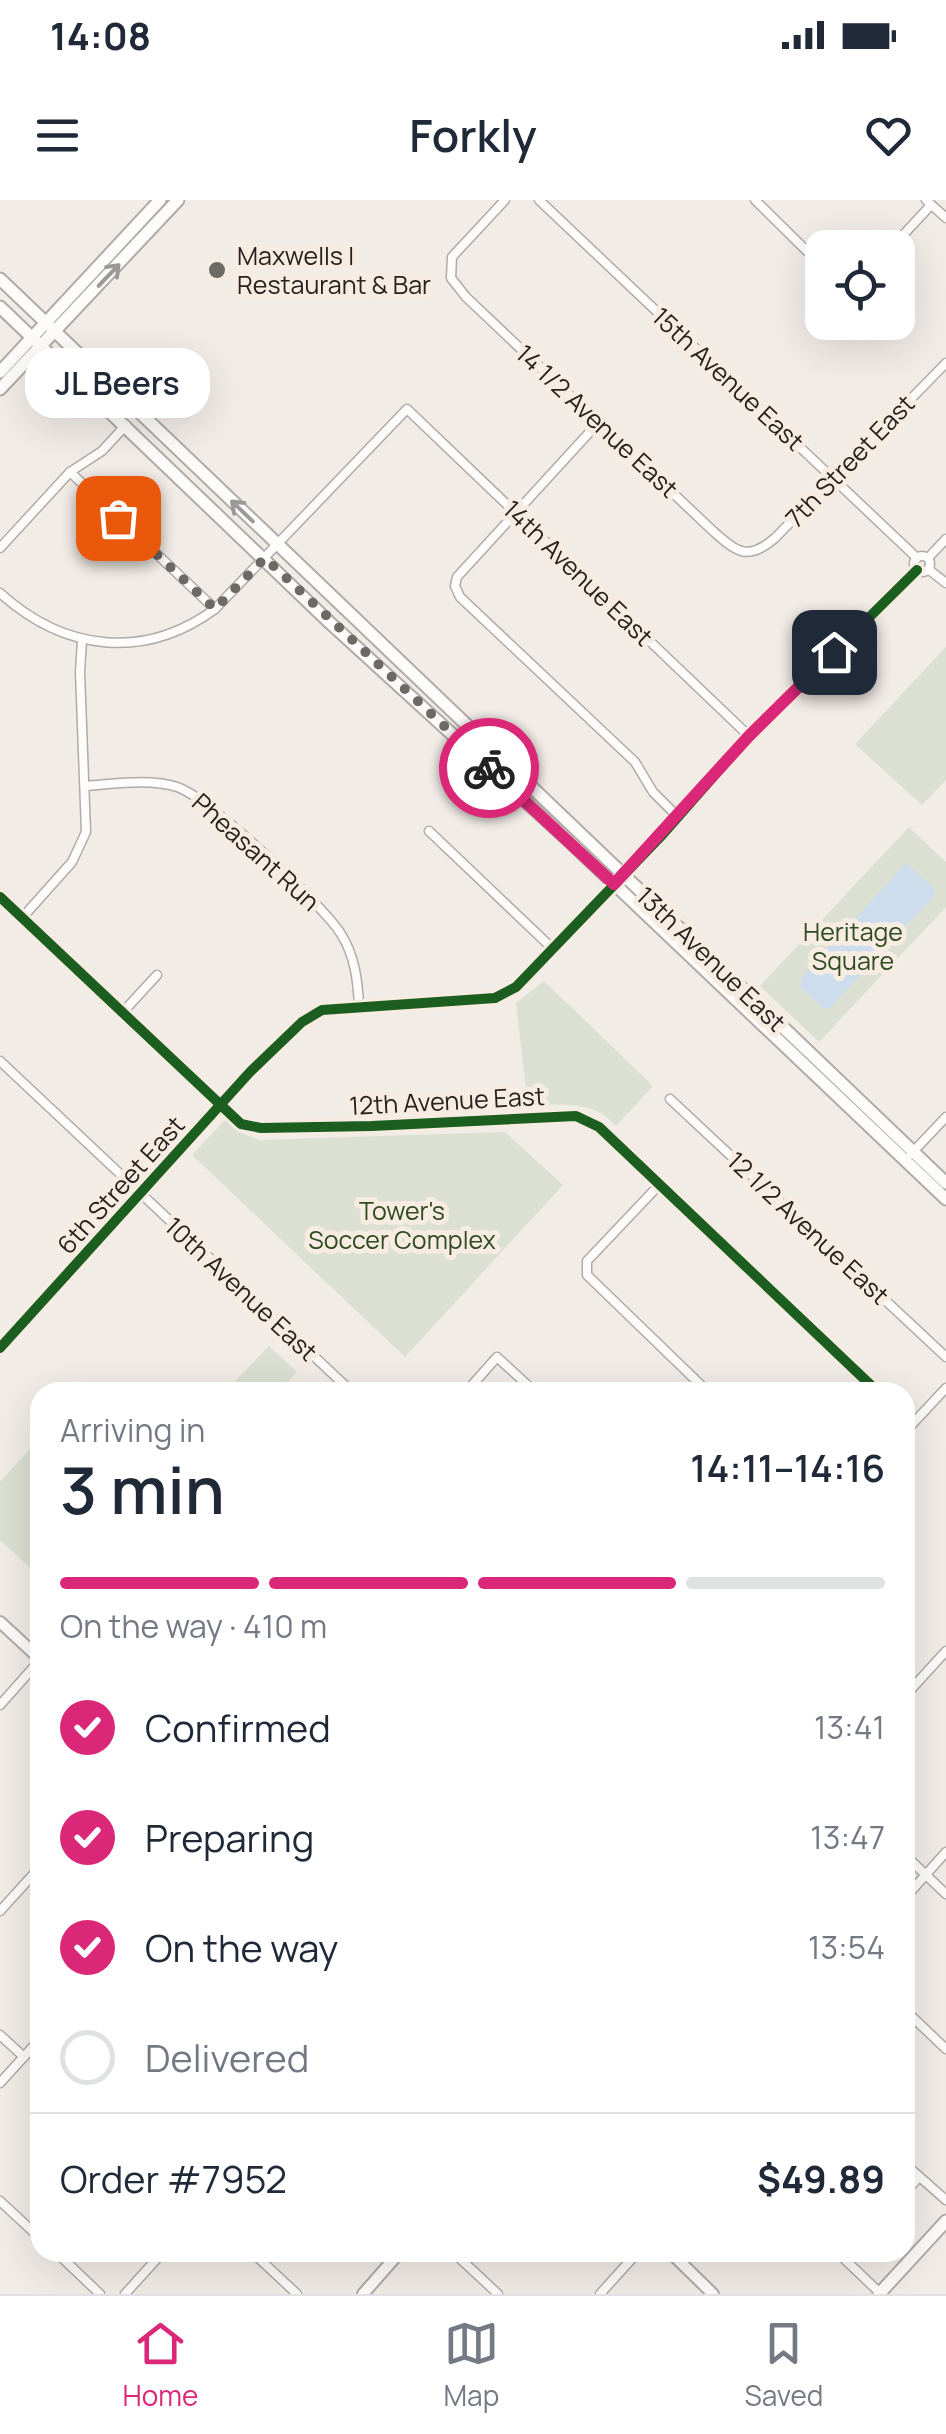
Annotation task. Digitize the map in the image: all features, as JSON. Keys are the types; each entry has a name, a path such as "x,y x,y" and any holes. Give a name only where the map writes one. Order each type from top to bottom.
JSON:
{"main road":[{"path":"50,328 160,200"},
{"path":"0,372 37,341 178,200"},
{"name":"13th Avenue East","path":"0,280 909,1156 946,1199"},
{"name":"13th Avenue East","path":"0,308 341,633 619,880"},
{"path":"0,389 37,341"},
{"name":"13th Avenue East","path":"909,1156 946,1183"},
{"path":"915,2255 946,2220"},
{"path":"880,2294 909,2262"}],"street":[{"name":"14 1/2 Avenue East","path":"506,200 452,256 451,278 466,297 733,548 750,552"},
{"name":"15th Avenue East","path":"539,200 916,558"},
{"path":"755,200 805,249"},
{"path":"905,230 929,202 946,218"},
{"name":"7th Street East","path":"750,552 761,550 775,538 946,363"},
{"name":"14th Avenue East","path":"277,546 408,409 749,736"},
{"path":"598,423 457,577 455,586 460,597 634,762 653,792 678,817"},
{"path":"0,548 70,472 102,451 126,425"},
{"path":"70,472 215,609"},
{"path":"928,558 946,539"},
{"path":"0,592 38,622 82,640 156,640 190,627 215,609 277,546"},
{"path":"916,558 928,558 928,569 917,570 916,558"},
{"path":"928,569 946,583"},
{"name":"6th Street East","path":"0,1348 220,1105 302,1022 322,1010 494,998 516,987 678,817 749,736 917,570"},
{"path":"22,918 72,862 83,843 86,786 82,640"},
{"name":"Pheasant Run","path":"86,786 162,784 190,792 212,808 321,909 341,933 354,965 359,1007"},
{"path":"429,831 553,949"},
{"name":"12th Avenue East","path":"0,897 241,1124 262,1128 576,1116 600,1127 868,1382"},
{"path":"122,1013 157,975"},
{"name":"10th Avenue East","path":"0,1061 341,1382"},
{"name":"12 1/2 Avenue East","path":"670,1099 946,1357"},
{"path":"909,1156 946,1117"},
{"path":"660,1184 587,1261 586,1275 698,1382"},
{"path":"475,1382 497,1357 524,1382"},
{"path":"915,1417 946,1388"},
{"path":"0,1622 30,1650"},
{"path":"915,1685 946,1651"},
{"path":"0,1705 30,1671"},
{"path":"915,1887 946,1852"},
{"path":"915,1864 946,1894"},
{"path":"0,1911 30,1878"},
{"path":"915,2020 946,2049"},
{"path":"0,2035 24,2056"},
{"path":"0,2082 30,2049"},
{"path":"915,2173 946,2200"},
{"path":"915,2182 919,2177"},
{"path":"0,2201 30,2229"},
{"path":"66,2262 100,2294"},
{"path":"125,2294 154,2262"},
{"path":"263,2262 297,2294"},
{"path":"363,2294 391,2262"},
{"path":"464,2262 498,2294"},
{"path":"600,2294 629,2262"},
{"path":"680,2262 712,2294"},
{"path":"846,2262 880,2294"}],"green space":[{"path":"946,647 946,780 922,805 855,744"},
{"name":"Heritage Square","path":"909,827 946,862 946,907 819,1042 760,986"},
{"path":"544,981 653,1086 616,1126 587,1108 528,1106 516,1003"},
{"name":"Tower's Soccer Complex","path":"225,1120 238,1132 260,1140 505,1132 563,1185 405,1357 192,1155"},
{"path":"269,1346 297,1372 287,1382 235,1382"},
{"path":"30,1449 30,1568 0,1540 0,1482"}],"water":[{"path":"906,863 935,889 933,897 829,1009 823,1008 800,987 803,976"}],"cycle path":[{"path":"0,1348 250,1072 302,1022 322,1010 495,998 516,987 663,834 749,736 917,570"},
{"path":"0,897 241,1124 261,1128 372,1126 576,1116 599,1127 867,1382"}],"way so far":[{"path":"118,518 215,609 265,558 489,768"}],"place":[{"name":"Maxwells | Restaurant & Bar","path":"217,270"},
{"name":"JL Beers","path":"118,518"}],"route":[{"path":"489,768 614,884 749,736 834,652"}]}
